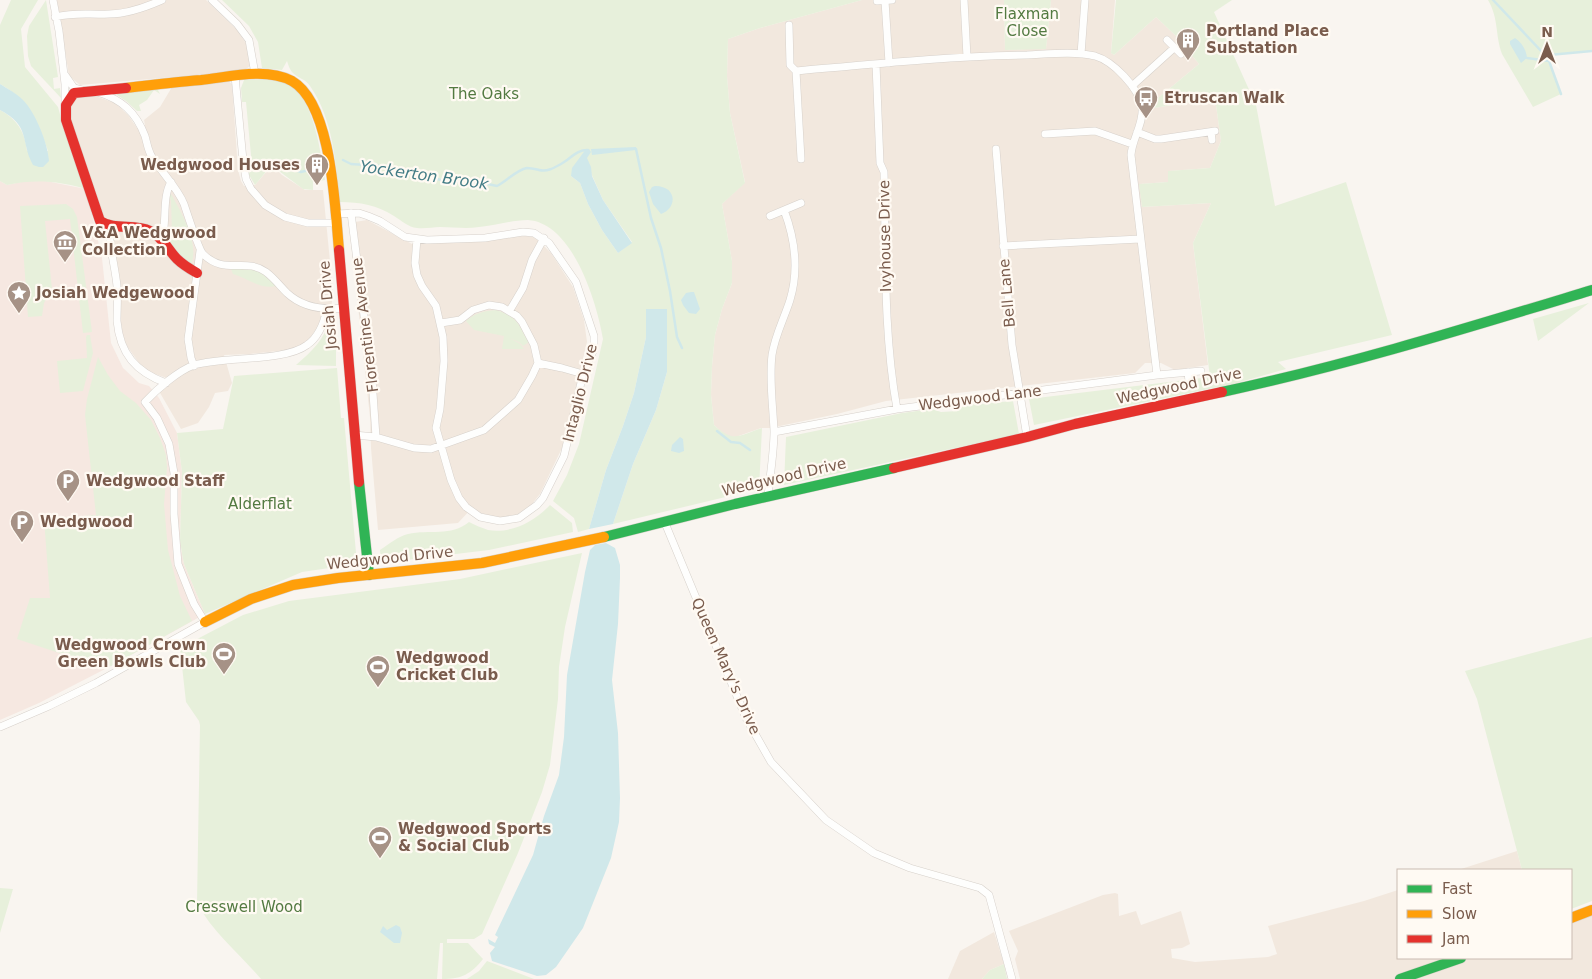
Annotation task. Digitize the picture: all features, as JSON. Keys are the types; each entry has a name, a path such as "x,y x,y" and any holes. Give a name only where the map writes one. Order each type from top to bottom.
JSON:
{"street":[{"path":"53,0 59,31 65,84 66,120 84,168 98,216 104,224 143,228 151,231 162,240 177,259 197,274"},
{"path":"55,17 72,13 110,14 127,12 162,0"},
{"path":"212,0 237,24 249,40 255,74"},
{"path":"877,1 892,0"},
{"path":"964,0 967,57"},
{"path":"1081,54 1085,0"},
{"path":"885,1 890,63"},
{"path":"789,25 790,64 796,71 801,159"},
{"path":"1167,40 1181,54"},
{"path":"1132,86 1174,48"},
{"path":"796,71 967,57 1081,54 1108,61 1132,86 1142,107 1131,154 1157,375"},
{"name":"Ivyhouse Drive","path":"876,64 880,163 884,172 888,340 897,409"},
{"path":"62,70 74,88 120,101 132,112 140,125 152,157 183,202 200,251 188,339 194,366"},
{"name":"Josiah Drive","path":"87,91 255,74 285,77 296,83 316,111 328,149 336,218 354,434 369,575"},
{"path":"235,76 242,160 246,179 251,189 265,205 285,217 308,223 351,213 359,213 374,218 405,237 417,239 485,238 523,232 534,233 544,238 532,260 523,288 510,310"},
{"path":"65,107 72,94 87,91"},
{"path":"1045,134 1095,131 1132,144"},
{"path":"1137,132 1161,139 1213,132 1212,140"},
{"name":"Bell Lane","path":"996,149 1012,345 1027,437"},
{"path":"162,240 165,229 167,189 171,182"},
{"path":"770,216 801,203"},
{"path":"768,496 774,432 771,393 772,354 775,338 789,301 794,275 792,235 784,210"},
{"name":"Florentine Avenue","path":"351,213 372,380 376,437"},
{"path":"110,225 110,243 118,292 117,320 122,343 129,358 137,368 146,375 166,383"},
{"name":"Intaglio Drive","path":"417,239 415,263 417,275 436,306 441,323 444,361 440,409 436,428 440,446 451,480 459,498 466,507 480,517 500,520 519,518 537,506 543,498 564,456 583,374 594,349 594,336 576,282 560,257 544,238"},
{"path":"1003,246 1140,239"},
{"path":"200,251 218,265 247,266 260,269 278,283 288,295 313,307 327,309 344,308"},
{"name":"Wedgwood Drive","path":"0,727 49,706 251,599 293,585 482,563 664,523 768,496 1027,437 1075,424 1292,377 1414,344 1592,290"},
{"path":"354,434 376,437 414,448 431,449 484,430 518,400 538,363 533,343 522,322 510,310 498,306 488,306 473,310 460,320 441,323"},
{"path":"205,622 194,604 178,564 174,514 174,473 169,444 157,418 145,402 166,383 194,366 225,359 268,356 298,351 313,340 324,322 327,309"},
{"path":"538,363 583,374"},
{"name":"Wedgwood Lane","path":"774,432 897,409 1201,371"},
{"path":"1188,372 1189,382"},
{"name":"Queen Mary's Drive","path":"664,523 746,718 771,762 826,820 874,853 910,868 980,888 990,895 1012,979"},
{"path":"1572,918 1592,910"},
{"path":"1400,979 1458,959"}],"shaded area":[{"path":"57,0 206,0 237,30 247,45 250,66 243,71 80,85 69,76"},
{"path":"862,0 1004,0 1005,50 1046,48 1051,0 1115,0 1111,53 1114,55 1156,17 1176,36 1199,64 1147,109 1206,100 1207,97 1213,96 1221,141 1210,168 1169,171 1168,182 1140,184 1142,207 1211,203 1193,243 1208,365 1175,370 1161,363 1145,363 1135,373 886,401 837,414 770,428 761,428 733,438 725,435 714,425 711,395 715,335 732,283 732,261 722,204 745,182 730,113 727,76 728,39 760,28"},
{"path":"228,81 232,84 238,170 244,186 255,185 272,165 282,175 305,190 323,190 333,292 330,319 322,316 310,338 302,345 288,350 224,355 232,383 228,391 215,393 209,407 198,423 181,429 156,386 167,378 142,367 124,342 105,221 71,121 70,108 76,97 92,95 115,103 128,115 137,128 145,125 144,120 160,107 172,87"},
{"name":"Wedgwood","path":"0,181 7,185 26,181 46,181 86,189 102,258 111,343 123,368 139,383 149,386 159,398 177,433 182,472 180,540 182,554 184,564 205,614 111,666 39,703 0,720"},
{"path":"367,220 412,244 525,236 535,237 551,253 573,287 584,320 587,342 562,448 540,494 528,509 516,515 499,518 480,513 472,508 458,523 378,530 370,417 349,223"},
{"path":"1517,851 1522,869 1461,869"},
{"path":"1397,890 1397,959 1572,959 1572,922 1592,915 1592,979 1020,979 1015,959 1018,951 1009,931 1103,895 1115,893 1118,894 1119,916 1136,911 1141,925 1181,911 1190,944 1182,948 1171,949 1172,958 1195,962 1268,957 1277,954 1268,926"},
{"path":"994,932 1004,964 990,970 982,979 948,979 960,951"}],"green space":[{"path":"11,0 38,0 21,29 25,67 58,107 66,136 86,189 66,184 37,182 7,185 0,181 0,110 19,127 27,151 48,151 31,112 19,97 0,84 0,25"},
{"path":"46,0 58,77 53,78 54,89 60,88 61,98 31,66 28,56 27,36 29,26"},
{"name":"The Oaks","path":"222,0 862,0 760,28 728,39 727,76 730,113 745,183 722,204 732,261 732,283 715,335 711,395 714,425 721,431 736,436 762,428 759,489 613,524 633,464 656,410 667,372 667,336 646,309 646,337 634,393 606,470 589,529 578,532 574,518 553,501 567,475 579,444 603,339 588,286 570,249 558,235 544,224 528,220 474,228 417,228 375,207 340,202 329,127 318,99 308,84 292,72 287,61 282,70 262,68 258,42 249,26","holes":["591,173 603,200 632,242 618,253 602,230 588,204 580,183 571,176"]},
{"name":"Flaxman Close","path":"1004,0 1051,0 1046,49 1005,50"},
{"path":"1116,0 1232,0 1214,12 1256,105 1275,206 1346,182 1392,335 1278,362 1286,369 1233,384 1034,425 1029,399 1210,377 1193,243 1211,203 1142,207 1139,184 1168,182 1168,171 1210,168 1221,141 1216,105 1212,96 1207,97 1206,100 1147,109 1146,104 1156,103 1158,98 1199,64 1176,36 1156,17 1114,55 1111,53"},
{"path":"1488,0 1592,0 1592,51 1549,55 1549,61 1561,94 1533,107 1502,54 1494,14"},
{"path":"244,80 282,82 296,91 304,100 315,127 325,180 313,182 313,190 303,189 275,168 274,172 271,172 269,168 255,185 249,175 248,167 252,166 246,102 242,102 241,88"},
{"path":"157,88 160,94 154,90 147,100 139,105 141,111 137,111 117,95 117,93"},
{"path":"171,194 191,238 193,256 191,264 188,264 169,245 169,235 172,232 171,201 169,196"},
{"path":"66,204 73,209 77,217 92,332 83,333 70,219 45,221 52,289 44,303 42,316 28,317 20,206"},
{"path":"249,268 264,273 276,286 270,287 254,283 233,274 231,269"},
{"path":"1589,303 1538,341 1533,319"},
{"path":"496,310 509,315 517,322 529,342 523,346 519,342 509,338 519,343 524,349 502,349 504,336 474,330 466,321 480,313"},
{"path":"330,319 334,319 336,322 336,366 296,365 321,339"},
{"path":"87,335 90,335 93,353 83,391 60,393 57,361 87,358"},
{"path":"98,357 120,391 136,403 151,420 160,438 166,455 167,467 164,504 168,550 180,596 192,621 111,666 89,663 17,639 30,598 50,598 44,519 96,515 85,415 87,399"},
{"name":"Alderflat","path":"337,368 341,418 344,418 357,564 302,572 205,614 184,564 182,554 180,540 182,472 177,433 223,429 234,376"},
{"path":"1013,401 1019,434 784,485 786,437 902,413 932,409 941,412 958,411 964,405"},
{"path":"550,505 572,523 573,532 489,550 381,563 380,550 405,535 455,530 469,522 488,530 506,530 530,521"},
{"name":"Cresswell Wood","path":"582,553 565,627 559,667 558,699 550,765 542,792 518,853 482,934 474,939 447,939 447,943 468,943 483,959 466,975 442,979 443,943 440,943 437,979 261,979 218,933 197,903 200,725 186,702 180,648 243,615 289,601 460,579"},
{"path":"1592,637 1592,901 1572,909 1572,869 1522,869 1477,699 1465,671"},
{"path":"0,888 13,889 0,933"},
{"path":"487,961 534,979 467,979 479,971"},
{"path":"1004,964 1007,979 982,979 990,970"}],"water":[{"path":"1515,38 1523,46 1527,58 1521,63 1510,44 1510,41"},
{"path":"0,84 15,93 28,105 36,120 48,154 49,161 43,167 33,165 21,128 10,116 0,110"},
{"path":"636,147 636,150 592,155 591,149"},
{"path":"586,149 589,149 591,152 587,158 592,176 603,200 632,243 618,253 602,230 588,204 580,183 571,176 572,168"},
{"path":"655,186 668,190 673,198 670,208 661,214 653,204 649,192"},
{"path":"694,292 700,309 696,314 689,313 681,300 686,293"},
{"path":"646,309 667,309 667,372 656,410 633,464 613,524 589,529 606,470 634,393 646,337"},
{"path":"680,437 683,439 684,451 679,453 671,451 672,445"},
{"path":"606,543 615,548 620,565 618,624 612,680 618,733 619,822 611,858 583,928 556,967 546,975 537,976 492,961 490,953 495,947 489,944 488,939 495,943 498,937 495,935 533,855 544,816 559,775 564,737 567,675 585,572 590,550 595,545"},
{"path":"396,925 400,927 402,933 400,943 394,943 380,932 383,926 387,930"}],"waterway":[{"path":"1493,0 1544,54 1592,51"},
{"path":"1549,56 1549,61 1561,94"},
{"path":"1527,58 1549,61"},
{"path":"636,149 651,218 661,248 677,337 682,348"},
{"name":"Yockerton Brook","path":"343,160 351,164 381,166 401,173 409,172 441,180 497,186 523,169 550,169 577,153 588,150"},
{"name":"Yockerton Brook","path":"284,168 301,172 321,167"},
{"path":"717,431 731,442 740,443 750,450"}],"traffic: fast":[{"path":"1222,392 1362,358 1592,290"},
{"path":"604,537 735,504 894,468"},
{"path":"359,482 369,575"},
{"path":"1400,979 1458,959"}],"traffic: slow":[{"path":"126,88 247,74 271,75 292,81 305,93 316,111 323,134 333,185 339,250"},
{"path":"205,622 251,599 293,585 338,578 482,563 604,537"},
{"path":"1572,918 1592,910"}],"traffic: jam":[{"path":"126,88 74,93 66,105 66,120 100,221 112,226 138,227 150,231 162,240 179,261 197,273"},
{"path":"339,250 359,482"},
{"path":"894,468 1075,424 1222,392"}],"place":[{"name":"Portland Place Substation","path":"1188,61"},
{"name":"Etruscan Walk","path":"1146,119"},
{"name":"Wedgwood Houses","path":"317,186"},
{"name":"V&A Wedgwood Collection","path":"65,263"},
{"name":"Josiah Wedgewood","path":"19,314"},
{"name":"Wedgwood Staff","path":"68,502"},
{"name":"Wedgwood","path":"22,543"},
{"name":"Wedgwood Crown Green Bowls Club","path":"224,675"},
{"name":"Wedgwood Cricket Club","path":"378,688"},
{"name":"Wedgwood Sports & Social Club","path":"380,859"}]}
